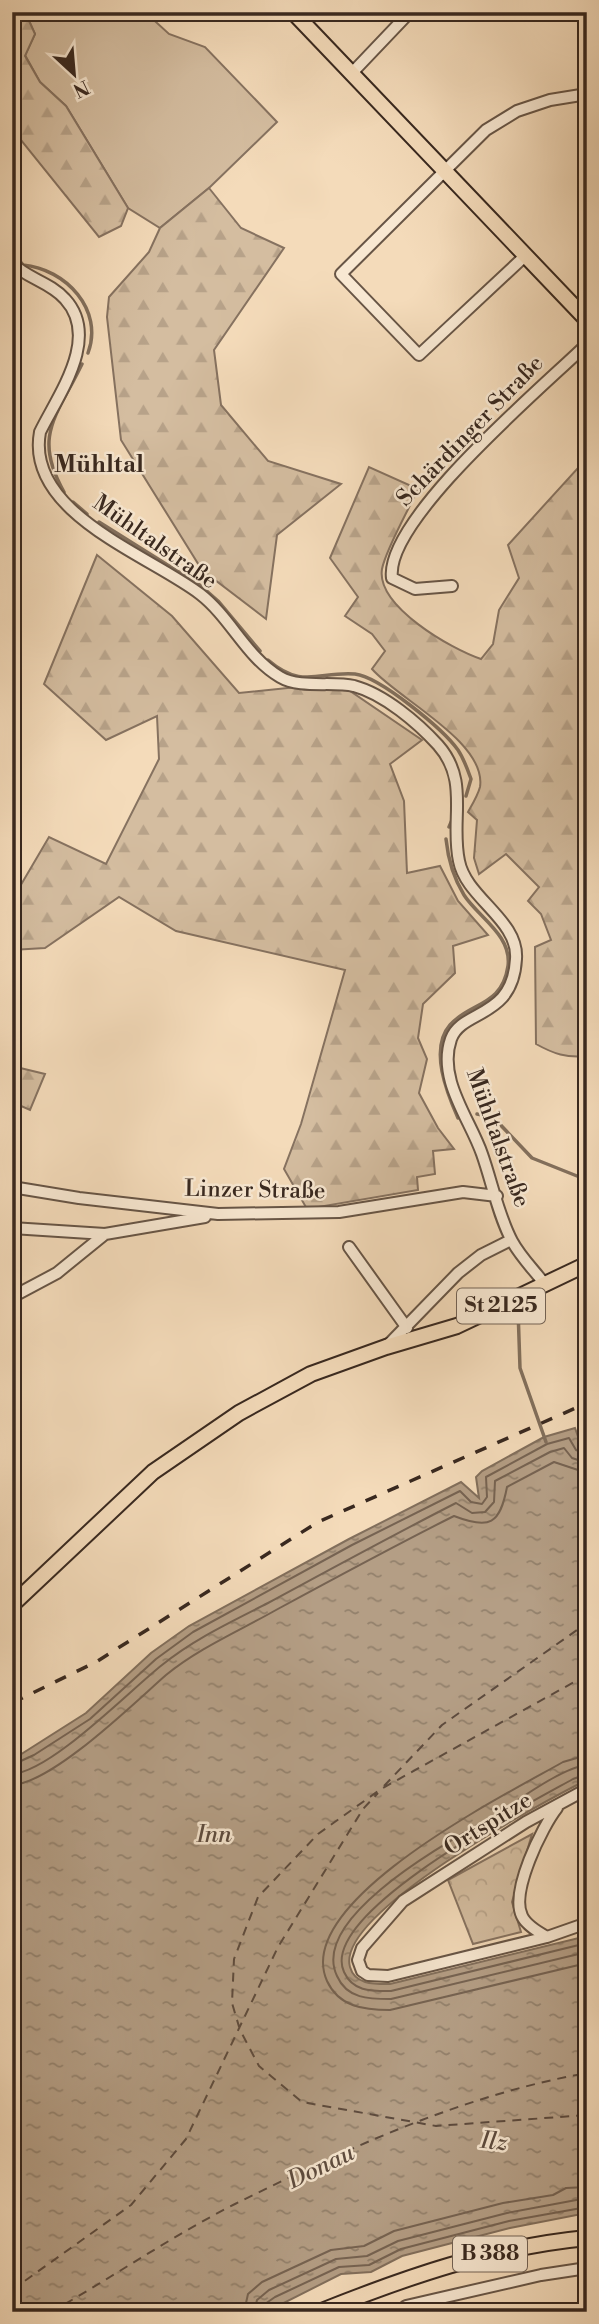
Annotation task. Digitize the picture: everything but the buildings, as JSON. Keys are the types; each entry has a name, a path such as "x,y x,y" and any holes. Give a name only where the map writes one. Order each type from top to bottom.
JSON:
{"main road":[{"path":"293,12 587,320"},
{"name":"St 2125","path":"12,1605 122,1499 180,1452 289,1385 386,1346 487,1314 543,1282 587,1264"},
{"name":"B 388","path":"319,2312 411,2275 515,2248 587,2238"}],"street":[{"path":"351,74 410,12"},
{"path":"525,257 419,355 341,274 486,130 517,111 550,100 587,94"},
{"name":"Mühltalstraße","path":"12,263 18,269 43,280 67,300 77,322 78,355 40,432 37,446 44,471 63,502 100,532 202,595 257,660 283,679 355,687 375,697 418,725 441,748 454,769 459,788 459,861 467,881 504,925 517,957 505,994 494,1007 456,1030 449,1051 450,1068 461,1111 480,1147 511,1240 543,1282"},
{"name":"Schärdinger Straße","path":"452,586 415,589 392,578 391,567 402,538 424,504 587,344"},
{"name":"Linzer Straße","path":"12,1187 66,1197 218,1214 339,1212 463,1192 497,1196"},
{"path":"12,1228 104,1234 218,1214"},
{"path":"12,1297 57,1273 104,1234"},
{"path":"386,1346 407,1328 458,1273 481,1255 511,1240"},
{"path":"349,1247 407,1328"},
{"path":"559,1805 587,1789"},
{"name":"Ortspitze","path":"547,1937 522,1918 519,1906 536,1841 559,1805"},
{"name":"Ortspitze","path":"547,1937 388,1976 368,1975 362,1971 358,1960 362,1948 403,1901 526,1822 559,1805"},
{"path":"547,1937 587,1923"},
{"path":"406,2312 406,2306 541,2275 587,2268"}],"green space":[{"path":"12,12 25,12 35,34 25,56 40,82 66,106 128,208 121,226 99,237 12,129"},
{"path":"25,12 145,12 169,34 205,47 277,122 209,188 160,228 128,208 66,106 40,82 25,55 35,34"},
{"path":"209,188 241,228 284,248 214,350 221,405 268,461 341,484 277,535 266,619 202,570 121,440 107,317 109,297 149,252 160,228"},
{"path":"587,458 587,1056 566,1056 536,1044 535,947 551,940 541,914 528,901 539,887 506,854 479,874 474,858 477,820 468,812 480,787 478,770 470,754 456,738 372,669 385,651 372,634 345,616 358,597 330,558 369,467 418,489 384,561 383,583 391,597 418,624 452,646 481,659 493,644 499,610 519,578 508,545"},
{"path":"97,555 172,616 239,693 326,684 350,691 422,740 390,764 404,801 407,873 440,866 458,901 488,935 453,946 455,973 423,1004 418,1038 427,1059 419,1093 438,1128 454,1149 433,1151 435,1174 417,1177 418,1190 307,1209 284,1169 301,1124 345,970 176,931 119,897 45,948 12,950 12,900 49,837 106,864 159,759 157,716 106,740 44,684"},
{"path":"12,1066 45,1074 30,1110 12,1102"},
{"path":"532,1834 512,1902 521,1932 473,1944 448,1880"}],"water":[{"path":"575,1428 581,1445 587,1445 587,1780 489,1834 407,1890 375,1918 354,1945 350,1967 361,1980 390,1984 587,1936 587,2213 510,2228 402,2256 371,2272 341,2274 266,2312 12,2312 12,1760 86,1713 151,1653 189,1626 461,1482 479,1498 476,1477 482,1471 544,1437"}],"waterway":[{"path":"12,252 23,265 54,274 78,294 91,322 92,337 88,353"},
{"path":"64,492 55,473 49,441 57,413 82,364"},
{"path":"73,502 87,514"},
{"path":"99,522 201,586 218,601 260,651"},
{"path":"268,660 280,669 301,677 355,674 366,677 395,694 458,750 471,779 466,796"},
{"path":"449,827 452,820"},
{"path":"446,839 448,854 460,888 500,936 508,955 505,979 499,989 492,997 458,1018 444,1035 440,1058 442,1071 458,1118"},
{"path":"477,1114 493,1117 532,1158 587,1180"},
{"path":"518,1309 520,1368 546,1442"}],"ferry route":[{"path":"384,1786 442,1725 587,1623"},
{"path":"587,1675 381,1789 318,1834 258,1897 234,1959 232,2003 240,2030 259,2066 302,2102 436,2126 587,2115"},
{"path":"12,2290 131,2205 186,2139 278,1947 363,1809 378,1793"},
{"path":"51,2312 212,2216 362,2144 495,2095 587,2073"}],"railway":[{"path":"12,1703 96,1662 318,1522 587,1403"}],"district":[{"name":"Mühltal","path":"99,465"}],"water label":[{"name":"Inn","path":"214,1835"},
{"name":"Ilz","path":"494,2142"},
{"name":"Donau","path":"321,2167"}]}
